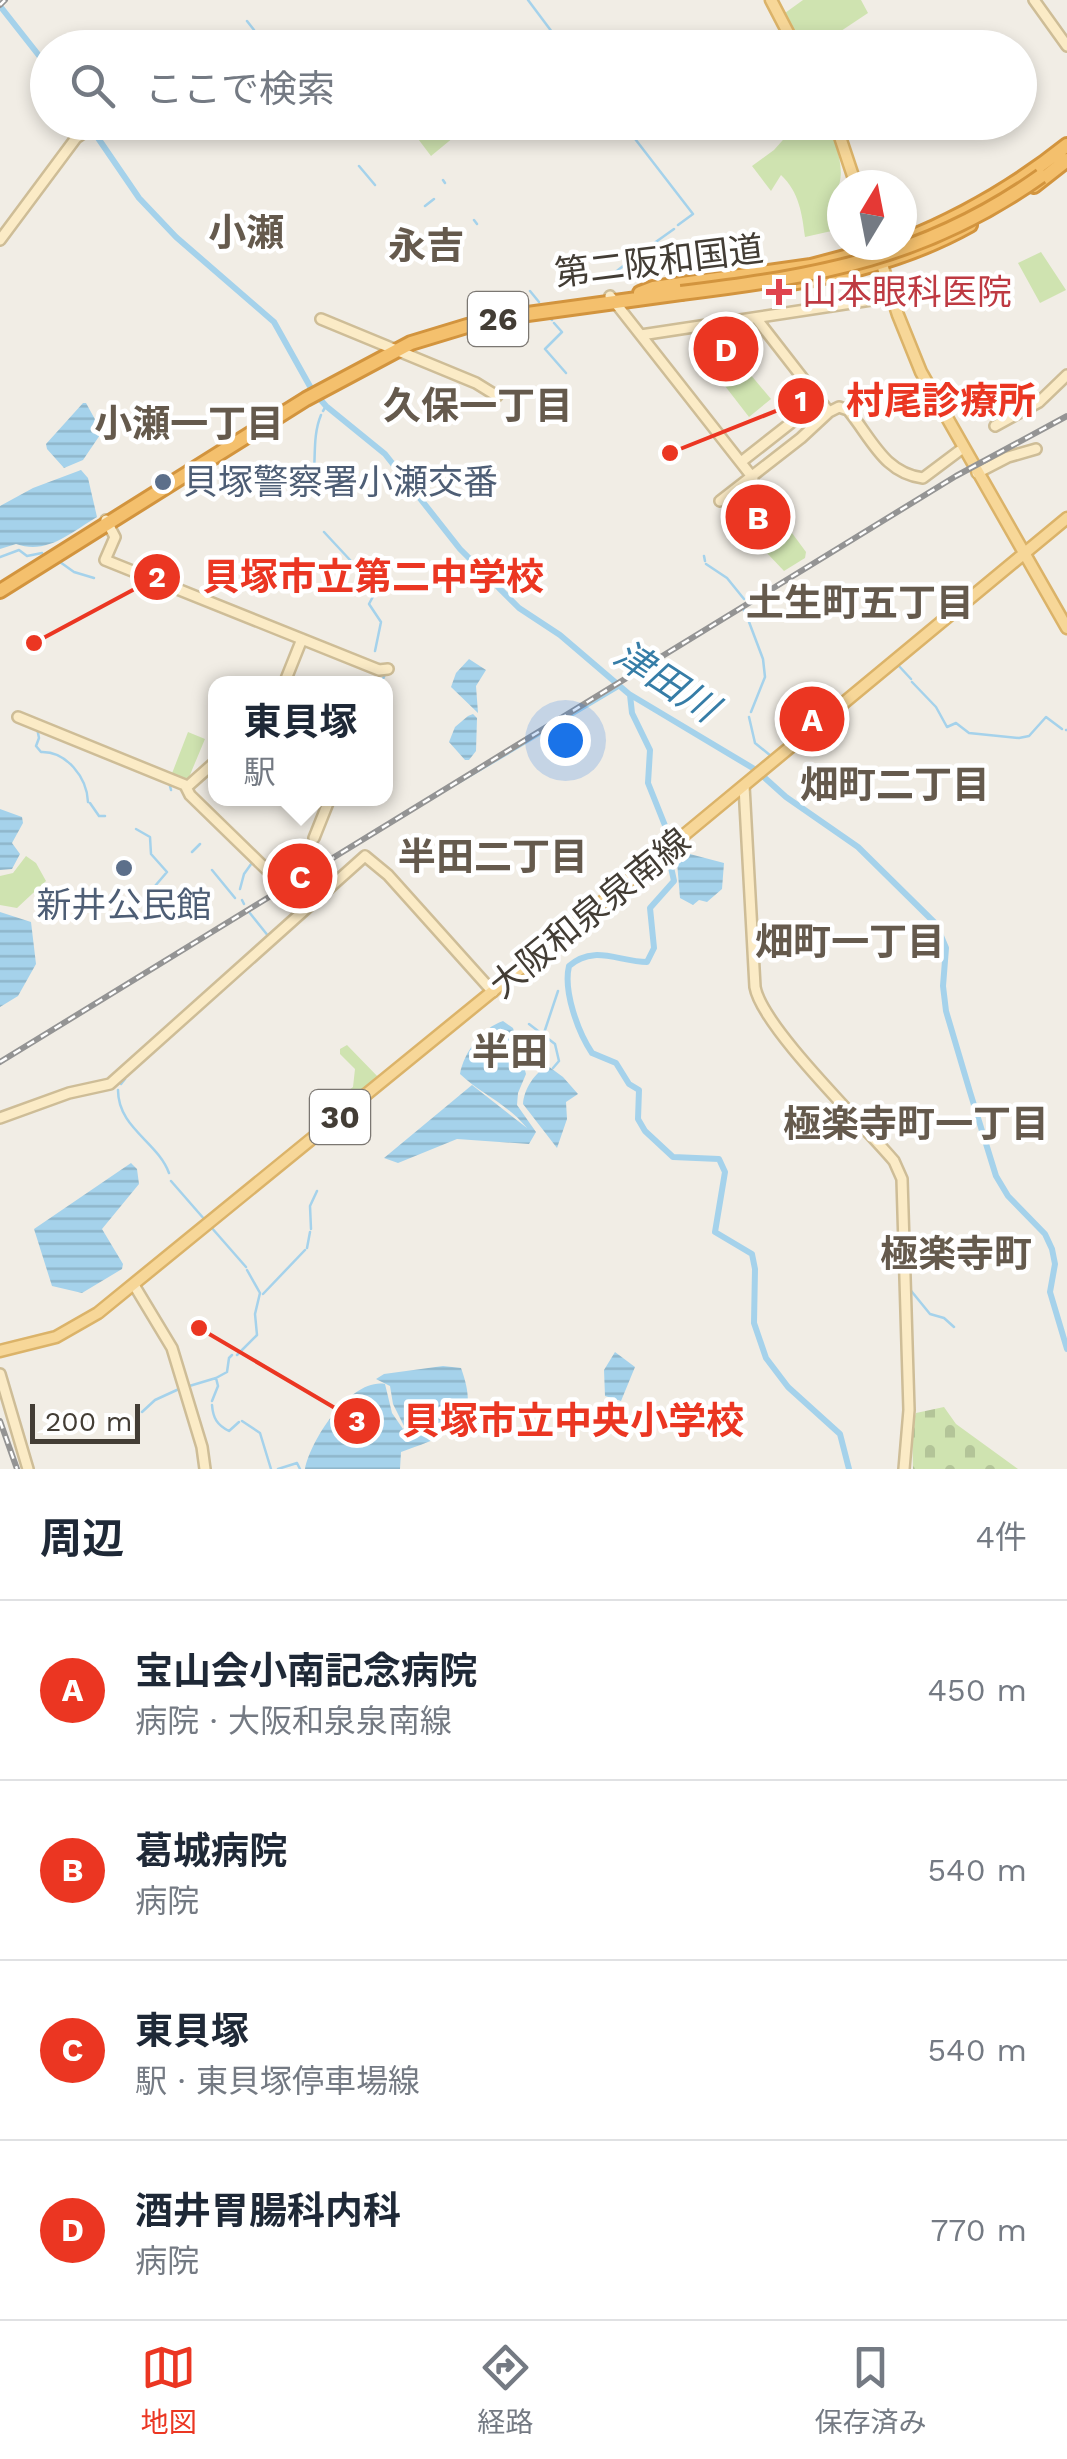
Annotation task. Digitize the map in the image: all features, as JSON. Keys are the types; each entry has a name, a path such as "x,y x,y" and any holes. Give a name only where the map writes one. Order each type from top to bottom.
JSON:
{"highway":[{"name":"第二阪和国道","path":"0,588 325,384 391,349 490,320 612,299 816,274 883,257 962,224 1067,152"},
{"path":"917,233 964,213 1067,152"},
{"name":"26","path":"917,244 949,237 1032,188 1067,152"},
{"name":"26","path":"645,295 653,288 840,260"}],"main road":[{"path":"771,0 787,30"},
{"path":"841,140 851,170"},
{"path":"883,260 891,297 921,372 1067,628"},
{"name":"大阪和泉泉南線","path":"0,1350 73,1330 134,1285 1067,518"}],"street":[{"path":"1034,0 1067,46"},
{"path":"0,240 75,140"},
{"path":"641,336 891,297"},
{"path":"612,299 753,478"},
{"path":"756,318 829,412"},
{"path":"320,319 476,383 497,396"},
{"path":"995,426 1038,402 1067,376"},
{"path":"741,462 820,400"},
{"path":"720,502 829,412 845,408 890,467 921,479 959,451"},
{"path":"976,472 1036,449"},
{"path":"106,520 115,537 105,560 384,670 381,676"},
{"path":"287,676 302,639"},
{"path":"18,717 187,788 306,908"},
{"path":"187,788 208,768"},
{"path":"744,786 758,1001 894,1161 902,1179 910,1410 904,1469"},
{"path":"314,838 327,806"},
{"path":"0,1118 70,1093 110,1084 367,856 493,992"},
{"path":"134,1285 172,1348 202,1447 204,1469"},
{"path":"0,1374 28,1469"}],"green space":[{"path":"803,0 861,0 868,13 842,30 794,30 785,13"},
{"path":"419,140 450,140 431,156"},
{"path":"783,140 833,140 841,170 827,170 827,232 805,237 792,188 781,175 771,191 752,166"},
{"path":"1041,252 1066,290 1040,303 1018,263"},
{"path":"745,368 771,399 749,417 725,386"},
{"path":"792,533 806,552 805,558 784,571 766,552"},
{"path":"188,732 205,739 187,782 171,776"},
{"path":"26,856 36,863 46,881 17,908 0,905 0,876 13,873"},
{"path":"347,1045 380,1079 340,1111 332,1103 353,1087 355,1069 340,1054 340,1049"},
{"path":"944,1407 956,1424 1018,1469 913,1469 912,1425 916,1413"}],"water":[{"path":"83,403 102,432 83,460 64,468 46,444"},
{"path":"81,470 88,478 97,517 48,545 16,544 0,549 0,506 33,488"},
{"path":"469,659 486,670 476,686 478,713 451,687 456,673"},
{"path":"473,714 477,718 476,751 465,760 449,742 455,727"},
{"path":"0,809 22,817 23,823 12,843 20,854 12,869 0,870"},
{"path":"686,853 724,863 722,889 707,902 699,900 693,905 680,898 677,862"},
{"path":"0,912 31,922 36,964 18,996 0,1007"},
{"path":"503,1021 513,1028 526,1074 517,1105 536,1132 529,1144 457,1139 398,1163 384,1158 472,1085 527,1128 460,1074 475,1042"},
{"path":"548,1066 578,1094 566,1102 567,1119 557,1148 523,1104 531,1082"},
{"path":"131,1163 137,1169 139,1184 102,1229 123,1264 122,1269 82,1293 52,1286 34,1229"},
{"path":"615,1352 635,1367 621,1401 605,1396 604,1370"},
{"path":"443,1366 461,1368 468,1404 464,1416 447,1433 401,1452 400,1469 305,1469 315,1442 346,1400 372,1385 385,1384 392,1413 403,1429 390,1386 376,1379 384,1374"}],"waterway":[{"path":"528,0 550,30"},
{"name":"津田川","path":"0,6 30,44"},
{"path":"247,21 254,30"},
{"name":"津田川","path":"99,140 139,198 176,237 274,322 312,390 385,454 460,549 519,608 560,635 629,694 756,770 786,797 858,847 936,924 946,948 946,1011 970,1092 996,1176 1008,1196 1045,1234 1052,1249 1055,1264 1050,1292 1067,1349"},
{"path":"636,140 693,214 678,225"},
{"path":"359,166 375,185"},
{"path":"425,206 434,199"},
{"path":"474,220 477,224"},
{"path":"636,256 674,229"},
{"path":"604,281 627,263"},
{"path":"530,291 539,302"},
{"path":"554,323 562,332 545,349 566,373"},
{"name":"津田川","path":"323,411 326,406"},
{"path":"309,495 321,415"},
{"path":"324,532 377,589 369,604 381,622 375,651"},
{"path":"0,557 19,550 27,556 42,553"},
{"path":"704,556 705,561"},
{"path":"60,562 74,572 94,578"},
{"path":"706,564 727,578 744,599"},
{"path":"746,614 763,659 765,677 751,712"},
{"path":"898,665 911,679"},
{"path":"912,682 936,707 947,727 956,723 969,733 1019,738 1029,736 1046,717 1062,729"},
{"path":"453,786 620,687"},
{"path":"630,695 632,713 650,750 648,783 666,828 674,881 650,908 654,948 647,962 597,955 569,966 573,1011 592,1053 616,1063 629,1084 639,1090 638,1119 645,1131 673,1157 719,1159 725,1172 715,1232 752,1254 754,1323 766,1358 788,1387 840,1434 849,1469"},
{"path":"749,717 755,743 771,756"},
{"path":"37,728 36,746 74,767 88,802"},
{"path":"169,782 171,790"},
{"path":"90,803 99,816 105,816"},
{"path":"136,829 150,837 151,854 167,872 155,886"},
{"path":"192,852 200,844"},
{"path":"240,889 254,860"},
{"path":"212,870 235,898"},
{"path":"242,900 244,904"},
{"path":"249,912 269,937"},
{"path":"544,1033 558,991"},
{"path":"529,1024 555,1044 559,1061 553,1068"},
{"path":"121,1084 125,1079"},
{"path":"118,1090 124,1115 169,1173"},
{"path":"171,1181 205,1220"},
{"path":"311,1229 310,1206 317,1191"},
{"path":"211,1227 246,1267"},
{"path":"307,1248 310,1232"},
{"path":"263,1294 305,1250"},
{"path":"237,1355 257,1335 255,1314 260,1293 247,1270"},
{"path":"908,1287 930,1314 944,1318 954,1327"},
{"path":"212,1401 218,1386 216,1378 227,1372 232,1355"},
{"path":"186,1387 216,1378"},
{"path":"142,1412 155,1400 179,1389"},
{"path":"212,1405 216,1421 225,1429 229,1431 239,1422"},
{"path":"242,1421 260,1433 271,1469"},
{"path":"278,1469 297,1463 300,1469"}],"railway":[{"path":"0,5 5,0"},
{"path":"0,1062 956,476 1067,416"},
{"path":"0,1421 17,1469"}],"place":[{"name":"山本眼科医院","path":"779,292"},
{"name":"酒井胃腸科内科","path":"726,349"},
{"name":"村尾診療所","path":"670,453"},
{"name":"貝塚警察署小瀬交番","path":"163,482"},
{"name":"葛城病院","path":"758,517"},
{"name":"貝塚市立第二中学校","path":"34,643"},
{"name":"宝山会小南記念病院","path":"812,719"},
{"name":"新井公民館","path":"124,868"},
{"name":"東貝塚","path":"300,876"},
{"name":"貝塚市立中央小学校","path":"199,1328"}],"district":[{"name":"小瀬","path":"246,233"},
{"name":"永吉","path":"426,246"},
{"name":"久保一丁目","path":"478,406"},
{"name":"小瀬一丁目","path":"189,424"},
{"name":"土生町五丁目","path":"860,603"},
{"name":"畑町二丁目","path":"895,785"},
{"name":"半田二丁目","path":"493,857"},
{"name":"畑町一丁目","path":"850,942"},
{"name":"半田","path":"510,1052"},
{"name":"極楽寺町一丁目","path":"916,1124"},
{"name":"極楽寺町","path":"956,1254"}]}
